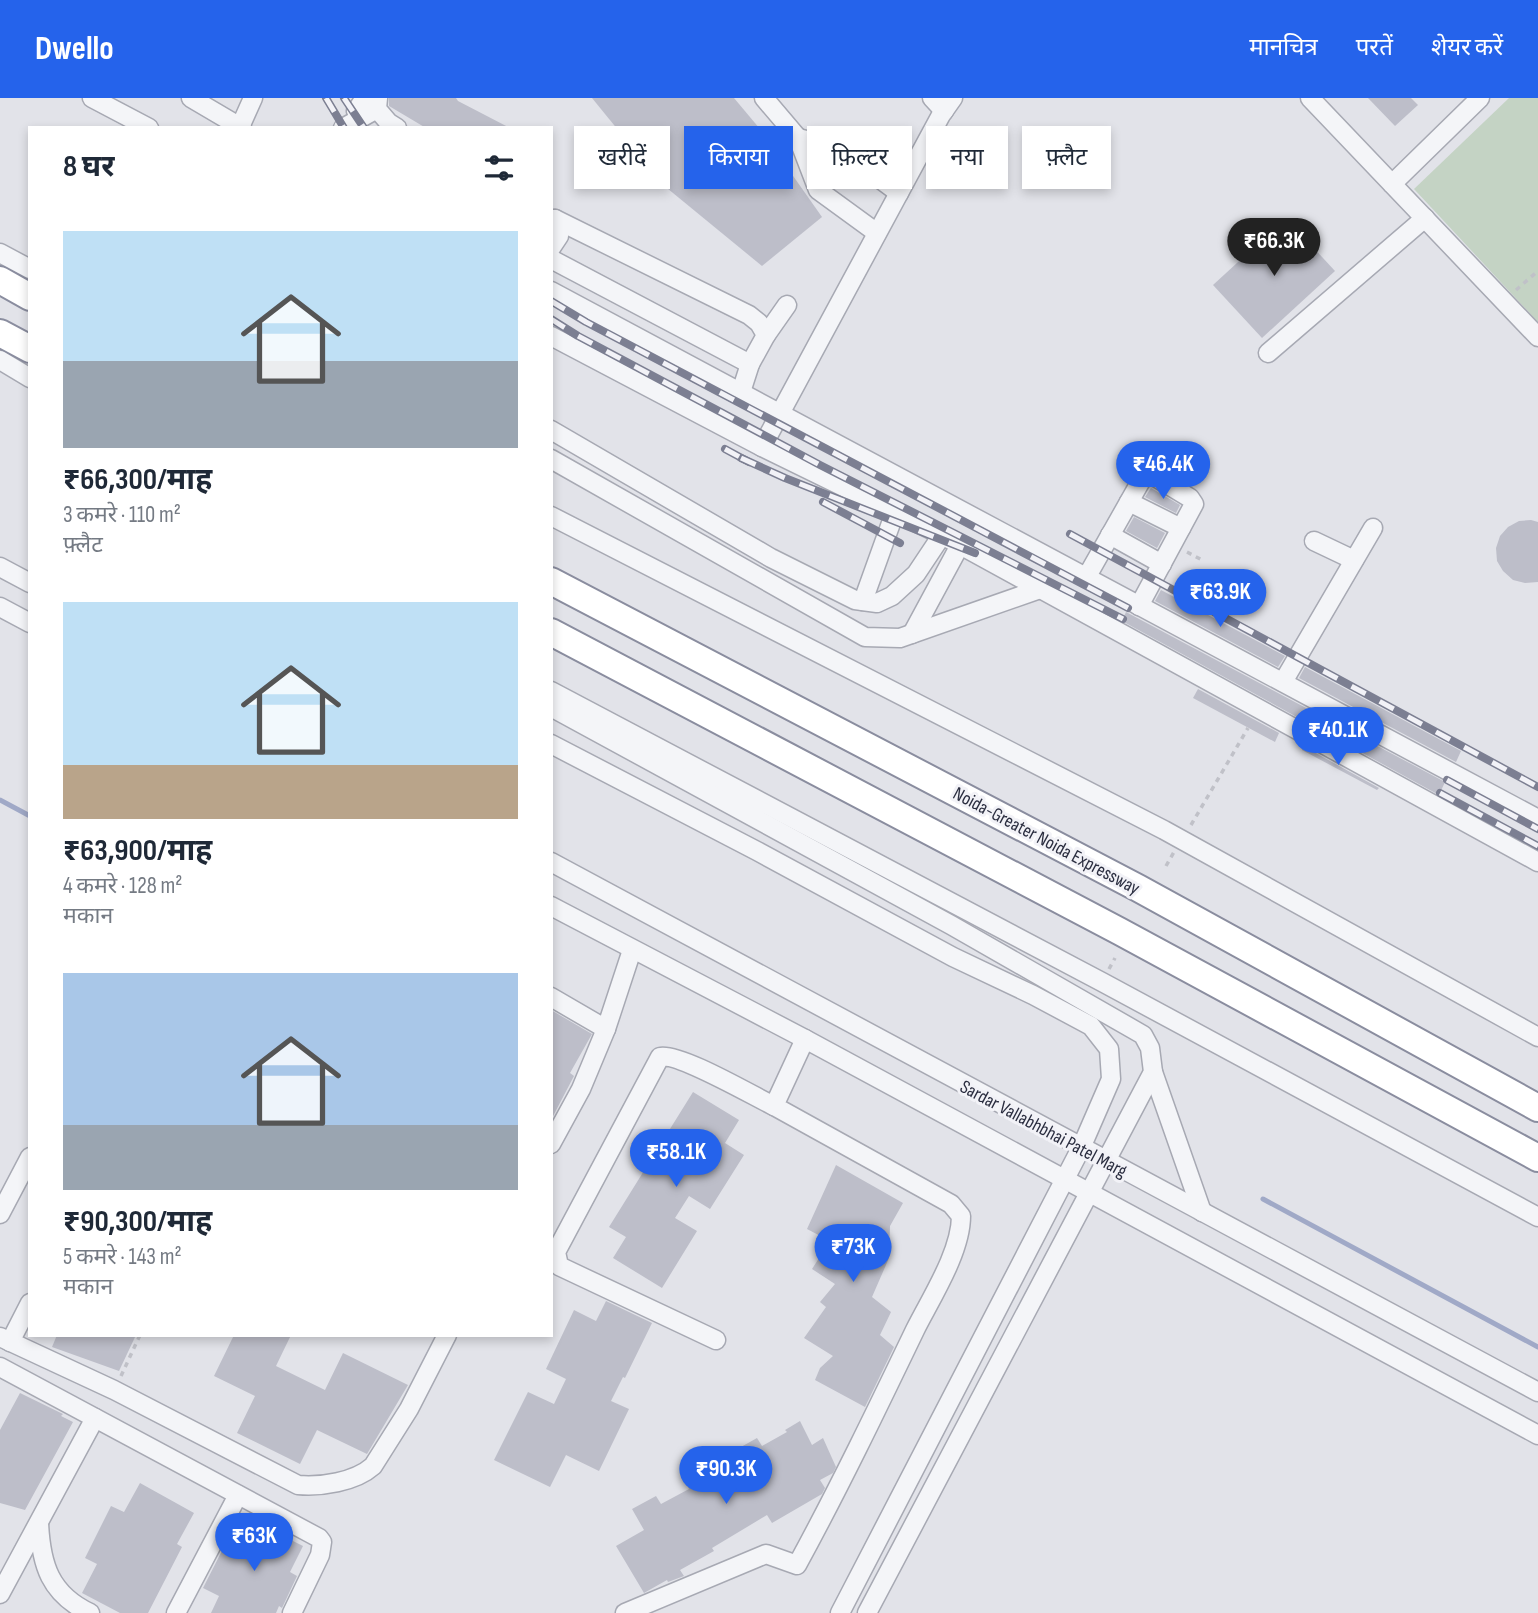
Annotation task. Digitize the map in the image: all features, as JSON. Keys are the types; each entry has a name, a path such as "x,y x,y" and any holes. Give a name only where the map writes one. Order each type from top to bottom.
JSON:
{"highway":[{"path":"0,333 28,348"},
{"name":"Noida-Greater Noida Expressway","path":"553,582 1126,881 1538,1108"},
{"path":"553,633 1119,931 1538,1158"}],"street":[{"path":"92,98 145,126"},
{"path":"241,126 253,98"},
{"path":"764,98 798,138 818,190 877,233"},
{"path":"1310,98 1538,337"},
{"path":"1392,184 1480,98"},
{"path":"198,100 239,126"},
{"path":"762,447 899,193 943,102"},
{"path":"345,126 369,104 394,126"},
{"path":"798,138 838,148 899,193"},
{"path":"1268,353 1424,218"},
{"path":"553,219 559,236 553,245"},
{"path":"553,219 748,315 759,323 766,335"},
{"path":"0,253 19,279"},
{"path":"553,260 750,364"},
{"path":"553,292 1538,819"},
{"path":"741,392 750,364 787,305"},
{"path":"553,336 762,447 942,535 1538,862"},
{"path":"0,360 28,377"},
{"path":"553,431 771,558 855,600 877,603 892,596 916,574 942,535"},
{"path":"553,460 865,637 900,638 1040,589"},
{"path":"1086,578 1142,479 1152,475 1192,501 1193,508 1139,606"},
{"path":"1129,502 1181,528"},
{"path":"863,601 895,512"},
{"path":"553,517 1182,839 1538,1037"},
{"path":"1283,682 1373,528"},
{"path":"1110,535 1162,564"},
{"path":"1314,541 1354,560"},
{"path":"912,634 960,545"},
{"path":"0,567 28,582"},
{"path":"0,607 28,622"},
{"path":"553,692 1102,982 1538,1217"},
{"path":"553,708 951,925 1143,1035 1150,1048 1153,1072 1202,1212"},
{"path":"553,745 953,957 1091,1026 1108,1049 1111,1079 1081,1147 840,1613"},
{"name":"Sardar Vallabhbhai Patel Marg","path":"553,863 1538,1392"},
{"name":"Sardar Vallabhbhai Patel Marg","path":"553,907 805,1039 1538,1435"},
{"path":"553,1140 581,1089 606,1029 632,950"},
{"path":"553,998 606,1029"},
{"path":"774,1106 805,1039"},
{"path":"625,1613 766,1555 797,1565 833,1498 932,1295 961,1227 961,1216 951,1204 774,1106 668,1056 660,1057 556,1252 556,1259 559,1266 716,1340"},
{"path":"867,1613 1153,1072"},
{"path":"0,1214 28,1161"},
{"path":"28,1306 5,1340 114,1390 298,1485 341,1481 368,1471 373,1466 409,1409 446,1337"},
{"path":"0,1367 319,1538 322,1542 320,1555 292,1613"},
{"path":"0,1594 94,1418"},
{"path":"176,1613 238,1495"},
{"path":"38,1523 41,1552 58,1591 74,1605 90,1613"}],"path":[{"path":"1503,301 1538,271"},
{"path":"1167,866 1248,728"},
{"path":"114,1390 139,1337"}],"green space":[{"path":"1509,98 1538,98 1538,322 1414,189"}],"building":[{"path":"389,98 456,98 506,126 423,126 389,106"},
{"path":"592,98 734,98 757,126 684,126 684,189 793,189 793,176 822,217 762,266 668,189 670,126 615,126"},
{"path":"1368,98 1411,98 1418,105 1395,126"},
{"path":"1286,218 1335,271 1262,338 1213,285"},
{"path":"1151,488 1180,505 1176,513 1145,497"},
{"path":"1134,517 1165,533 1157,548 1126,531"},
{"path":"1519,521 1538,522 1538,582 1525,583 1513,580 1503,571 1497,561 1496,548 1500,536 1508,527"},
{"path":"1161,590 1285,656 1278,667 1155,601"},
{"path":"1126,612 1445,782 1439,795 1122,621"},
{"path":"1305,667 1461,751 1456,762 1299,678"},
{"path":"1198,689 1279,733 1275,742 1193,698"},
{"path":"1303,746 1379,788 1377,790 1302,750"},
{"path":"553,1011 592,1034 570,1073 574,1076 553,1116"},
{"path":"693,1092 739,1120 725,1143 744,1155 710,1209 689,1196 675,1218 697,1231 662,1288 613,1258 626,1237 609,1227"},
{"path":"836,1165 903,1203 890,1226 889,1258 872,1297 891,1312 880,1335 894,1347 865,1407 815,1380 820,1368 833,1356 804,1338 826,1307 820,1302 835,1284 812,1269 830,1241 807,1229"},
{"path":"606,1301 652,1323 611,1401 629,1409 599,1471 566,1455 550,1487 494,1460 528,1392 554,1404 566,1379 546,1369 574,1310 596,1321"},
{"path":"56,1337 135,1337 119,1371 52,1347"},
{"path":"233,1337 290,1337 276,1366 325,1390 343,1353 408,1385 367,1454 317,1430 300,1464 237,1433 255,1396 214,1376"},
{"path":"20,1393 63,1414 61,1416 73,1422 25,1510 0,1503 0,1430"},
{"path":"800,1421 812,1445 823,1438 836,1467 833,1473 820,1480 825,1488 822,1494 772,1523 767,1515 712,1548 714,1551 680,1570 684,1576 668,1582 667,1580 644,1593 616,1546 644,1530 632,1509 656,1496 661,1504 689,1489 686,1483 698,1476 706,1489 742,1470 732,1452 757,1438 762,1446"},
{"path":"140,1483 194,1513 177,1544 182,1547 148,1613 120,1613 82,1593 97,1564 85,1558 111,1506 124,1512"},
{"path":"255,1522 303,1546 290,1572 297,1576 282,1608 279,1606 276,1613 211,1613 219,1596 203,1588 230,1535 245,1543"}],"waterway":[{"path":"0,800 28,815"},
{"path":"1263,1199 1538,1347"}],"railway":[{"path":"326,98 343,126"},
{"path":"344,98 363,126"},
{"path":"553,302 1128,608"},
{"path":"553,320 820,465 1123,619"},
{"path":"725,449 749,462"},
{"path":"741,458 975,553"},
{"path":"823,502 900,543"},
{"path":"1070,534 1538,787"},
{"path":"1447,780 1538,829"},
{"path":"1440,793 1538,846"}]}
